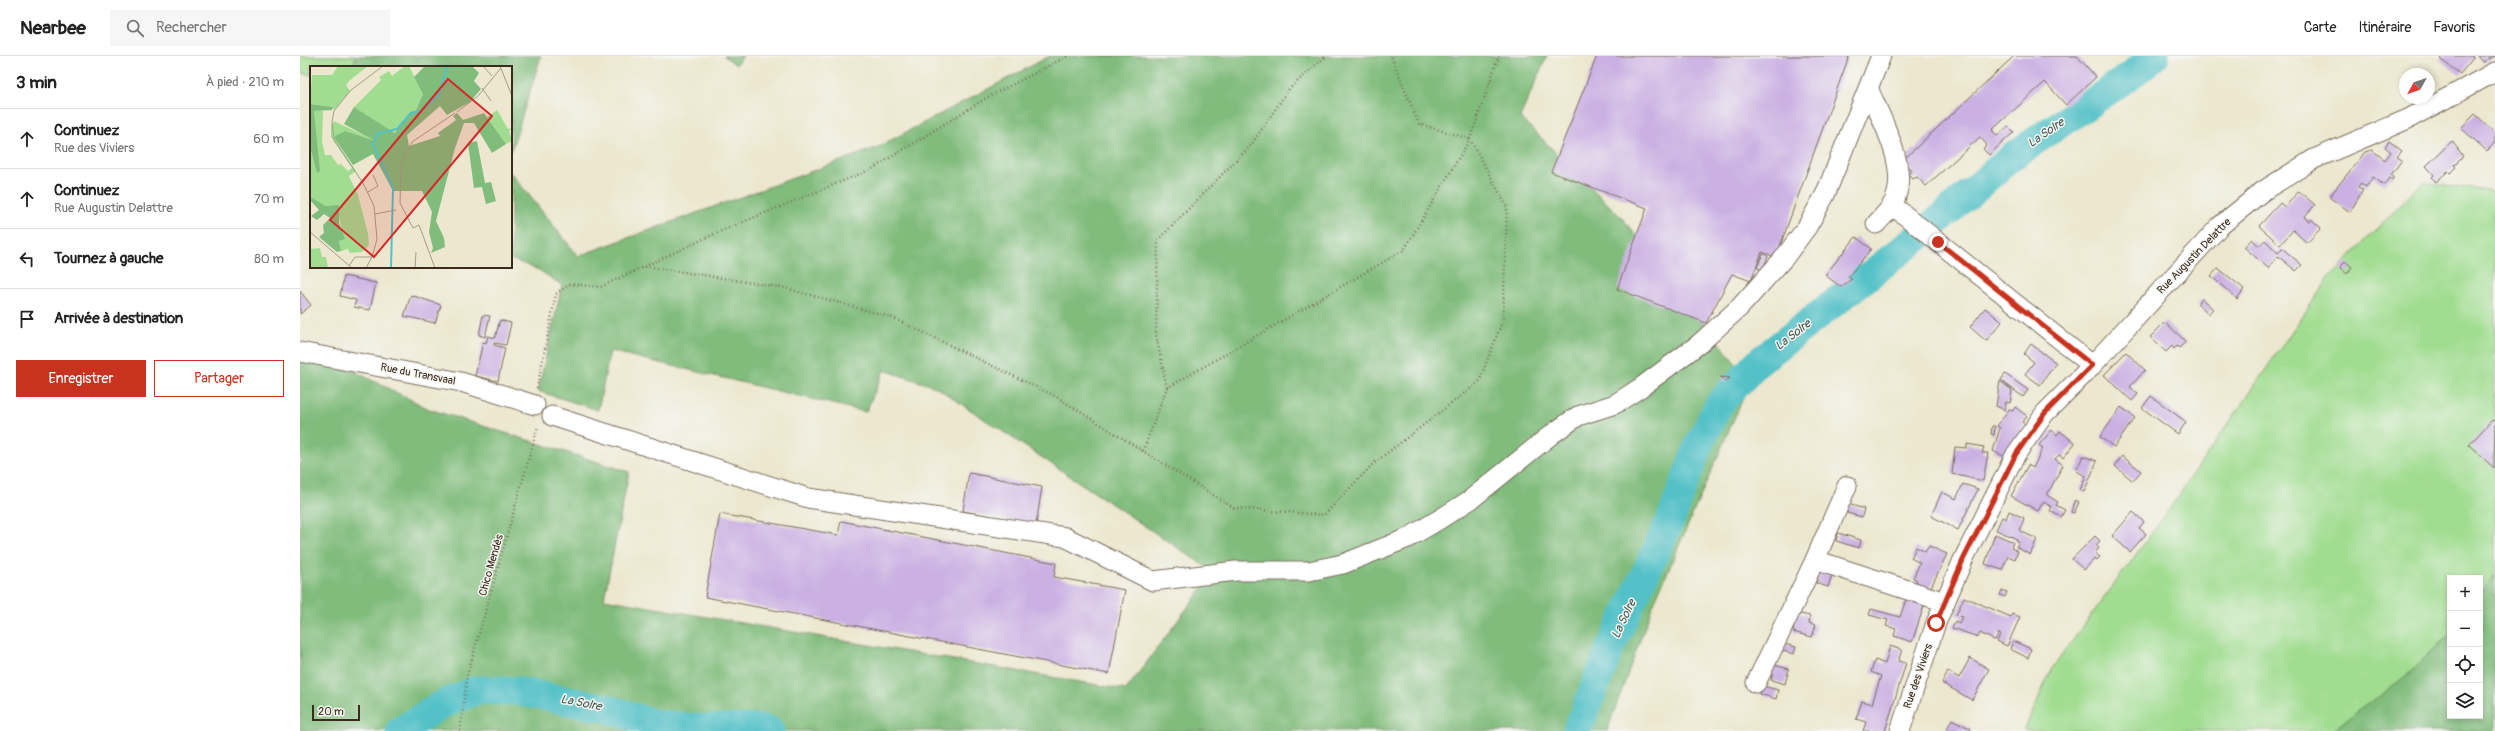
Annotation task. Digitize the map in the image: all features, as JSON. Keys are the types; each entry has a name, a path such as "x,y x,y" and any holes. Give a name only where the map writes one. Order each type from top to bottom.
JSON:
{"street":[{"path":"552,416 808,498 1065,537 1153,581 1236,571 1309,571 1343,564 1408,538 1440,520 1470,500 1552,434 1578,416 1615,404 1640,388 1721,325 1769,276 1807,227 1825,195 1882,56"},
{"name":"Rue Augustin Delattre","path":"1998,491 2027,436 2045,413 2092,365 2220,226 2263,191 2314,159 2408,119 2495,72"},
{"path":"1869,90 1894,147 1899,181 1892,205 1876,224"},
{"path":"1892,205 1919,225 1938,242 2092,365"},
{"name":"Rue du Transvaal","path":"300,352 461,382 535,398"},
{"path":"1756,683 1815,560 1847,486"},
{"name":"Rue des Viviers","path":"1900,731 1945,602 1963,560 1998,491"},
{"path":"1815,560 1945,602"}],"path":[{"path":"535,398 556,294 570,284 600,287 721,231 872,169 988,97 1068,56"},
{"path":"1143,451 1167,388 1156,335 1158,240 1251,145 1289,89 1326,56"},
{"path":"645,266 785,288 891,317 1055,396 1234,508 1324,515 1372,464 1479,382 1503,319 1508,207 1470,139 1419,124 1391,56"},
{"path":"1167,388 1404,250 1470,139 1499,56"},
{"name":"Chico Mendès","path":"460,731 467,676 538,427 535,398"}],"green space":[{"path":"300,56 356,56 353,66 310,66 310,75 300,72"},
{"path":"356,56 541,56 512,148 512,66 353,66"},
{"path":"724,56 743,56 736,65"},
{"path":"1050,56 1547,56 1520,117 1622,218 1750,382 1651,610 1607,731 300,731 300,353 336,362 429,409 629,472 604,599 1126,690 1214,572 936,387 884,370 866,412 610,351 598,410 538,391 562,285 539,270 512,259 512,174 578,256 876,148"},
{"path":"2423,182 2495,192 2495,576 2483,592 2483,575 2447,575 2447,637 2398,683 2331,731 2024,731 2051,670 2163,518 2329,278"},
{"path":"2495,576 2495,731 2331,731 2398,683 2447,637 2447,719 2483,719 2483,592"}],"building":[{"path":"1597,56 1849,56 1776,257 1762,252 1751,281 1732,274 1706,323 1617,289 1647,208 1551,172"},
{"path":"2014,56 2077,56 2096,77 2066,105 2045,82 1992,130 1997,136 2008,126 2014,132 1989,155 1983,149 1987,145 1980,137 1926,186 1917,177 1913,179 1908,174 1912,171 1902,161"},
{"path":"2443,56 2474,57 2460,74 2440,59"},
{"path":"2478,56 2495,56 2483,62"},
{"path":"2475,114 2495,133 2495,142 2487,151 2461,128"},
{"path":"2389,141 2402,151 2397,157 2402,160 2391,175 2394,177 2392,180 2389,178 2384,185 2373,177 2366,187 2361,183 2358,187 2363,190 2350,212 2329,197 2365,152 2372,150 2385,160 2391,152 2385,147"},
{"path":"2452,141 2463,156 2454,165 2456,167 2450,173 2448,171 2436,182 2432,177 2434,175 2426,166"},
{"path":"2299,191 2315,205 2304,217 2309,221 2311,219 2321,228 2307,243 2293,230 2280,245 2259,226 2280,203 2285,207"},
{"path":"1856,237 1871,249 1848,277 1852,279 1841,287 1825,275"},
{"path":"2252,239 2259,246 2265,240 2278,253 2282,248 2302,265 2296,271 2278,256 2268,268 2244,247"},
{"path":"1763,254 1768,256 1763,270 1757,268"},
{"path":"2345,261 2352,267 2347,274 2340,268"},
{"path":"2218,268 2244,289 2237,299 2211,276"},
{"path":"344,276 376,283 370,310 354,307 356,300 340,296"},
{"path":"300,291 311,305 300,314"},
{"path":"411,295 441,305 435,323 404,316"},
{"path":"2202,299 2213,309 2208,314 2197,304"},
{"path":"1985,308 2002,322 1986,341 1970,327"},
{"path":"483,315 490,316 485,337 479,335"},
{"path":"500,320 511,323 506,345 494,343 494,345 505,348 498,381 475,376 483,342 486,343 488,336 495,338"},
{"path":"2165,322 2186,342 2179,348 2177,346 2174,349 2172,346 2166,352 2150,337"},
{"path":"2031,344 2056,363 2040,385 2025,374 2034,362 2024,354"},
{"path":"2126,352 2145,370 2130,387 2138,394 2132,401 2104,375"},
{"path":"2005,374 2028,390 2023,397 2001,380"},
{"path":"1720,377 1730,378 1725,382"},
{"path":"2000,381 2012,390 2010,403 2006,402 2005,410 1996,406"},
{"path":"2151,396 2186,422 2178,434 2142,408"},
{"path":"2015,407 2027,416 2022,422 2025,424 2005,457 1993,451 2000,428 1997,426 2009,409 2013,411"},
{"path":"2121,407 2135,418 2114,447 2100,437"},
{"path":"2492,420 2495,422 2494,468 2469,445"},
{"path":"1992,426 1995,426 1994,435 1991,434"},
{"path":"2052,430 2057,435 2060,431 2075,443 2063,458 2059,455 2055,459 2063,465 2047,495 2058,502 2056,505 2065,510 2061,517 2050,511 2052,507 2043,502 2038,511 2011,496 2028,465 2033,468 2043,448 2039,445"},
{"path":"1967,444 1984,447 1982,453 1988,453 1983,481 1952,474 1955,447 1967,448"},
{"path":"2083,456 2097,461 2084,492 2080,490 2086,476 2076,471"},
{"path":"2122,456 2141,471 2133,481 2115,466"},
{"path":"969,473 1042,487 1036,525 963,511"},
{"path":"1963,484 1978,489 1958,530 1931,516 1942,492 1956,499"},
{"path":"2076,500 2079,502 2074,513 2071,512"},
{"path":"1848,504 1864,509 1862,517 1847,513"},
{"path":"2009,511 2024,518 2020,531 2037,539 2030,555 2016,547 2019,543 2015,538 1996,530 2002,517 2006,519"},
{"path":"2133,512 2144,522 2139,528 2146,534 2130,552 2112,536"},
{"path":"720,514 838,535 841,521 1056,563 1054,577 1125,590 1109,674 705,597"},
{"path":"1838,533 1861,540 1859,548 1836,541"},
{"path":"1995,534 2013,542 2011,548 2018,551 2015,559 2008,556 2002,570 1985,564"},
{"path":"2095,536 2100,541 2096,545 2099,548 2095,553 2100,557 2097,560 2095,558 2084,570 2072,559"},
{"path":"1929,546 1947,554 1930,589 1915,584 1917,580 1913,578 1920,563 1911,558 1916,547 1925,552"},
{"path":"1820,571 1832,575 1828,587 1816,583"},
{"path":"2002,590 2007,592 2005,597 2000,595"},
{"path":"1907,597 1925,603 1912,642 1894,636 1896,629 1886,626 1888,620 1869,615 1871,609 1900,617"},
{"path":"1964,597 2011,617 2012,614 2020,617 2007,646 1997,641 2001,634 1999,633 1995,640 1980,633 1978,637 1952,628 1955,621 1959,623 1962,617 1956,615"},
{"path":"1796,613 1810,616 1809,623 1816,625 1812,637 1793,632"},
{"path":"2013,641 2031,649 2028,658 2010,649"},
{"path":"1784,644 1796,647 1794,654 1783,651"},
{"path":"1890,646 1902,650 1898,661 1906,663 1885,731 1863,731 1866,722 1856,719 1862,701 1872,704 1881,676 1871,672 1875,660 1885,664"},
{"path":"1970,658 1989,669 1972,700 1942,683 1948,671 1959,678"},
{"path":"1774,665 1789,669 1785,684 1771,680"},
{"path":"1763,686 1778,690 1776,699 1760,694"},
{"path":"1952,719 1971,729 1970,731 1946,731"}],"waterway":[{"name":"La Solre","path":"1577,731 1611,646 1670,521 1699,444 1719,404 1756,364 1922,234 2013,156 2127,78 2155,56"},
{"name":"La Solre","path":"400,731 443,704 477,690 516,691 605,708 656,724 706,729 760,728 770,731"}],"route":[{"path":"1936,623 1963,560 2016,454 2027,436 2045,413 2092,365 1938,242"}]}
